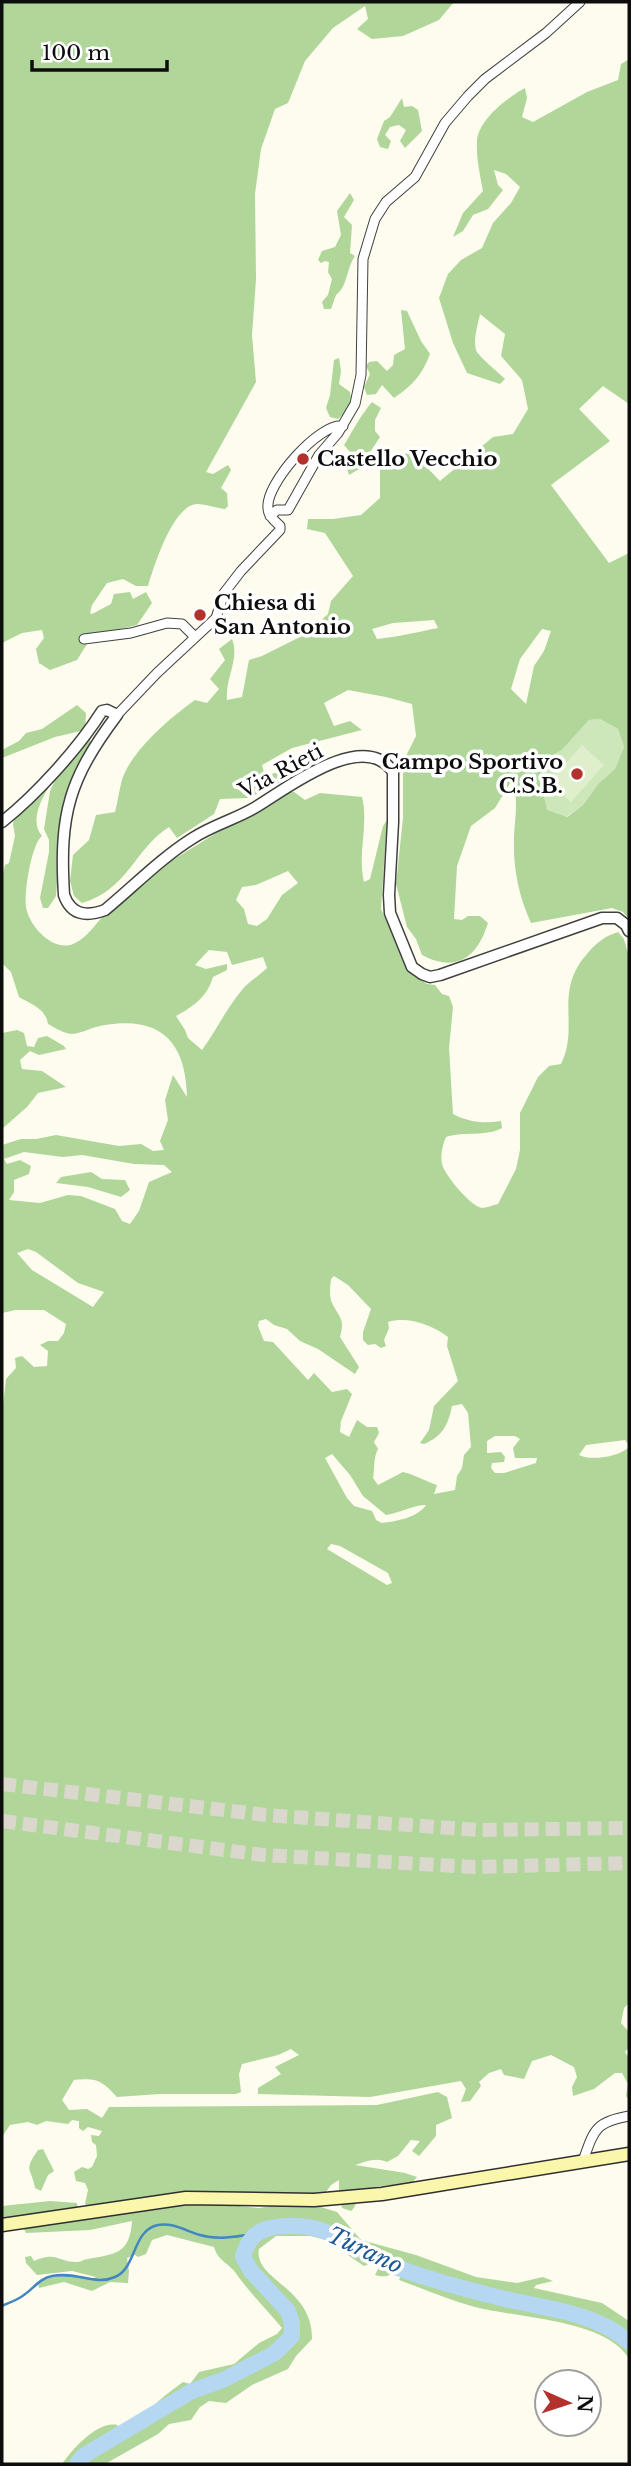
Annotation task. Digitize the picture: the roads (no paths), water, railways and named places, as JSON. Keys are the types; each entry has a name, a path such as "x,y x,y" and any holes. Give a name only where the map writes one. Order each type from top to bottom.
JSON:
{"main road":[{"path":"2,2225 186,2198 314,2200 382,2194 629,2154"}],"street":[{"path":"270,516 277,510 288,510 319,454 343,426 355,404 361,375 363,259 375,219 386,202 415,177 446,123 468,96 580,2"},
{"path":"2,822 15,812 82,739 102,711 107,710 117,715 216,618 224,593 280,530 280,526 270,516 268,502 272,489 287,466 309,443 334,426 343,426"},
{"path":"84,639 131,633 167,623 182,624 195,637"},
{"name":"Via Rieti","path":"117,715 85,761 68,803 63,851 64,895 67,905 79,913 86,915 105,910 192,838 254,808 305,775 346,760 370,756 379,758 393,772 390,913 412,967 422,974 430,977 440,975 602,918 617,918 629,931"},
{"path":"583,2161 594,2131 608,2120 629,2116"}],"waterway":[{"path":"2,2306 52,2276 69,2275 100,2280 115,2277 127,2266 143,2234 158,2225 174,2226 213,2237 253,2234"},
{"name":"Turano","path":"77,2464 83,2456 192,2391 223,2380 275,2353 292,2336 288,2311 251,2271 243,2257 250,2240 262,2231 277,2226 309,2227 322,2231 407,2271 477,2292 586,2318 629,2342"}],"tunnel":[{"path":"2,1784 266,1815 479,1830 629,1828"},
{"path":"2,1821 263,1855 474,1867 629,1863"}],"place":[{"name":"Castello Vecchio","path":"303,459"},
{"name":"Chiesa di San Antonio","path":"200,615"},
{"name":"Campo Sportivo C.S.B.","path":"577,774"}]}
